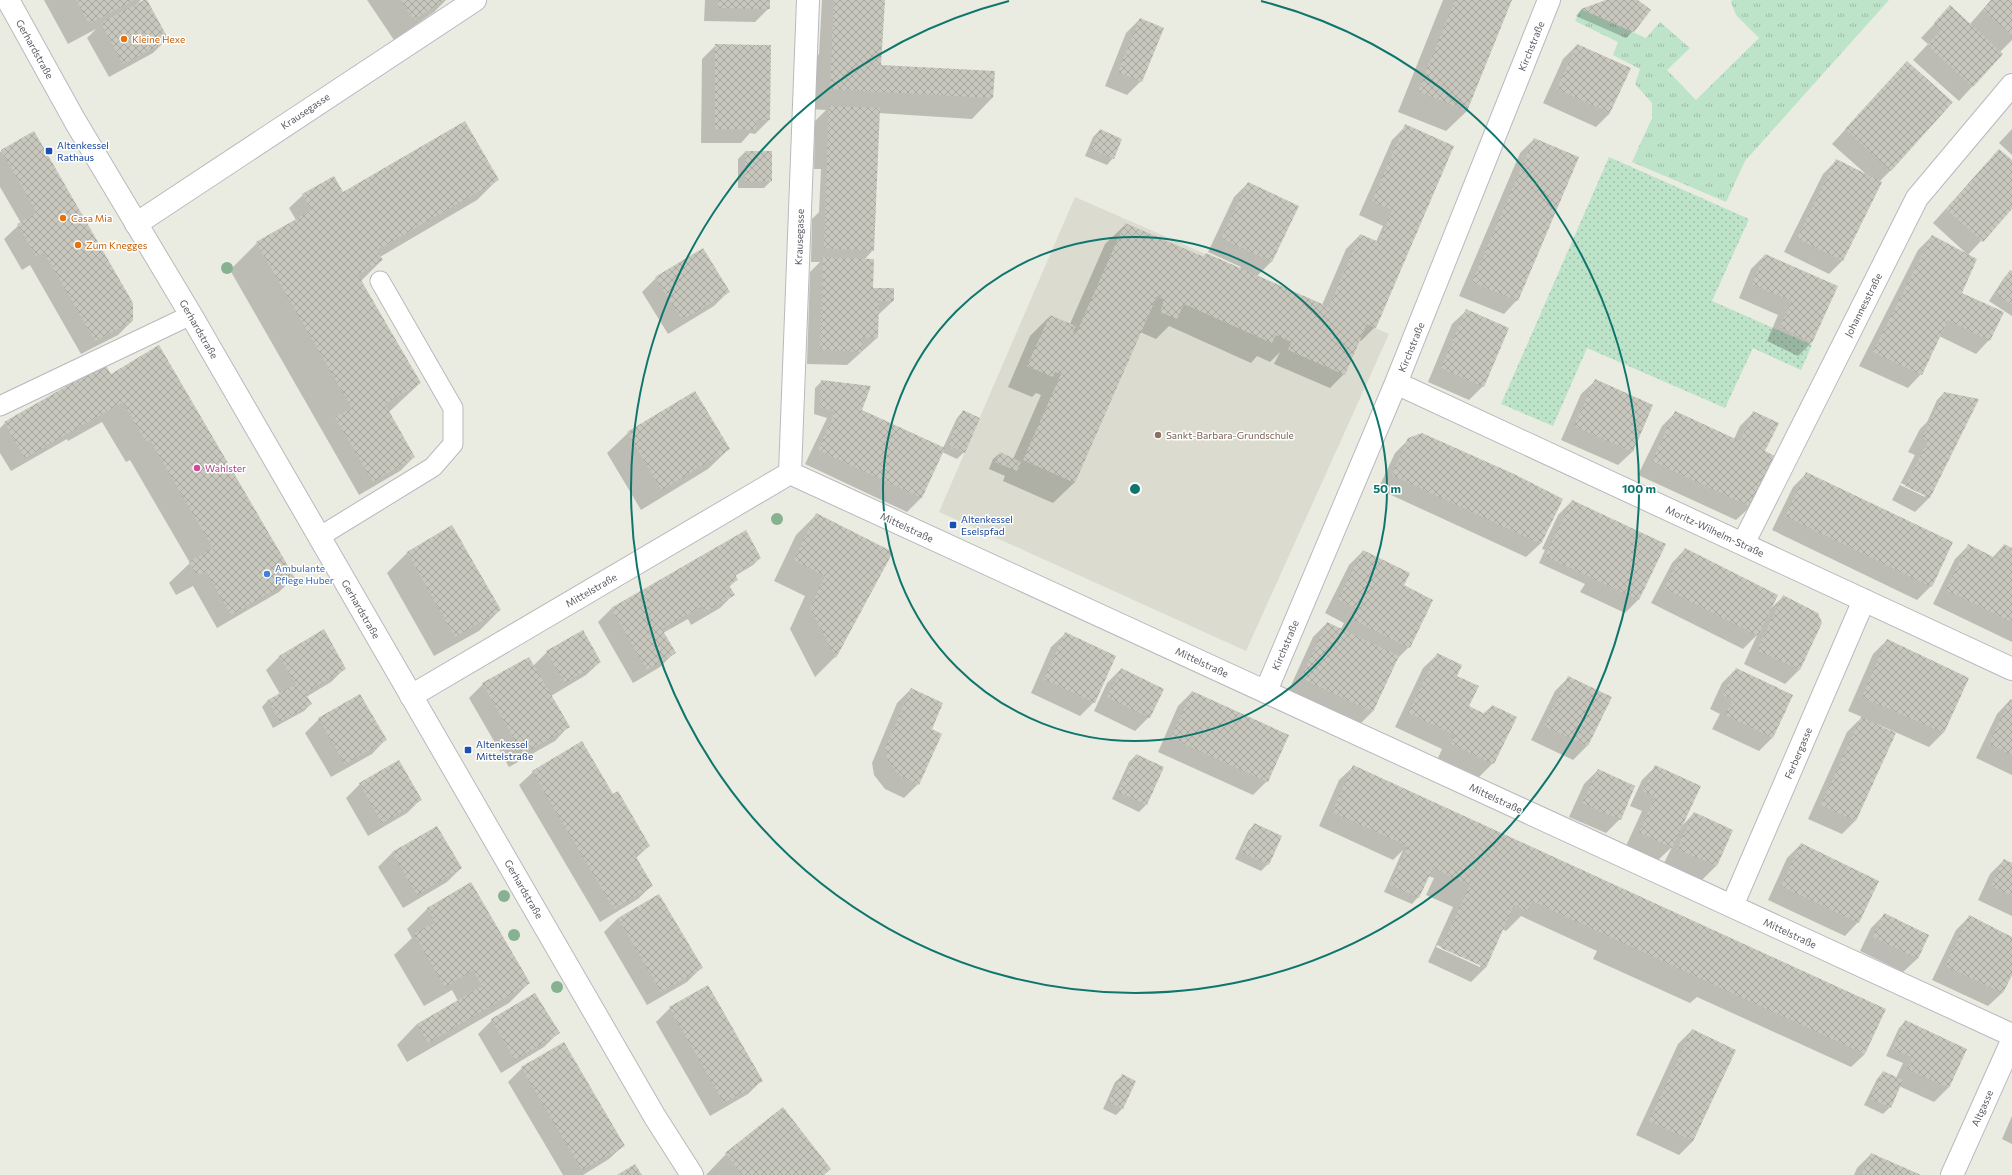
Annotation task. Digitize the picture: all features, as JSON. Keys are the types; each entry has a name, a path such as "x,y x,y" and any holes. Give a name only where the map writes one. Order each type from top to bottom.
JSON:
{"street":[{"name":"Gerhardstraße","path":"8,0 75,121 191,315 655,1117 692,1175"},
{"name":"Krausegasse","path":"136,224 475,0"},
{"name":"Krausegasse","path":"790,473 808,0"},
{"name":"Kirchstraße","path":"1266,691 1396,383 1549,0"},
{"name":"Johannesstraße","path":"1743,544 1917,198 2012,85"},
{"name":"Moritz-Wilhelm-Straße","path":"1396,383 2012,669"},
{"name":"Mittelstraße","path":"411,696 790,473 2012,1035"},
{"name":"Ferbergasse","path":"1732,906 1864,600"},
{"name":"Altgasse","path":"1952,1175 2012,1041"}],"lane":[{"path":"319,537 433,467 453,444 453,408 380,281"},
{"path":"0,406 191,315"}],"shaded area":[{"name":"Sankt-Barbara-Grundschule","path":"1075,197 1389,334 1246,651 939,512"}],"green space":[{"path":"1732,0 1889,0 1745,161 1726,202 1632,162 1652,118 1652,103 1635,84 1640,69 1613,55 1618,42 1575,21 1581,9 1646,38 1660,22 1690,48 1667,70 1696,100 1759,38 1736,15 1731,2"},
{"path":"1609,157 1749,219 1712,301 1812,345 1801,370 1753,348 1725,408 1587,348 1553,426 1501,404"}],"building":[{"path":"76,0 134,0 89,24"},
{"path":"144,0 147,0 169,40 123,64 101,23"},
{"path":"401,0 444,0 414,20"},
{"path":"718,0 770,0 770,9 718,8"},
{"path":"834,0 885,0 881,65 995,71 993,98 830,89"},
{"path":"1455,0 1512,0 1467,111 1418,91"},
{"path":"1606,0 1638,0 1651,10 1634,32 1581,9"},
{"path":"1991,0 2012,0 2012,35 1983,10"},
{"path":"1950,5 2003,54 1973,87 1927,45 1941,30 1934,23"},
{"path":"1140,18 1164,28 1142,82 1118,72"},
{"path":"715,44 771,45 770,120 756,120 756,130 715,129"},
{"path":"1577,44 1631,68 1610,113 1557,89"},
{"path":"1907,61 1953,102 1891,171 1845,129"},
{"path":"829,106 880,108 874,251 824,248"},
{"path":"465,121 499,180 377,250 383,260 358,275 421,383 385,404 415,457 373,482 335,417 352,408 256,242 312,210 302,194 334,176 343,192"},
{"path":"1405,124 1454,146 1376,328 1367,324 1345,375 1288,350 1291,342 1276,335 1272,343 1184,304 1177,319 1160,312 1164,300 1157,296 1075,483 1023,460 1061,374 1055,372 1053,377 1027,366 1050,315 1076,326 1073,332 1076,334 1125,223 1204,257 1206,253 1329,307 1360,234 1379,242 1392,210 1372,201"},
{"path":"1100,129 1122,139 1114,159 1091,149"},
{"path":"34,131 133,303 133,321 95,341 44,252 36,256 17,224 37,213 1,150"},
{"path":"1534,138 1579,157 1518,301 1472,282"},
{"path":"1999,149 2012,160 2012,209 1983,242 1946,209"},
{"path":"745,151 772,151 772,181 745,182"},
{"path":"1836,159 1882,182 1843,261 1797,238"},
{"path":"1248,182 1299,206 1272,262 1221,238"},
{"path":"1932,235 1977,259 1962,293 2004,312 1990,341 1948,320 1922,375 1873,352"},
{"path":"703,248 730,292 682,320 655,277"},
{"path":"1765,254 1838,286 1812,343 1780,327 1792,301 1752,284"},
{"path":"823,257 874,259 873,288 894,288 894,301 879,301 878,338 862,337 862,352 820,350"},
{"path":"2010,270 2012,271 2012,305 1995,294"},
{"path":"1466,309 1509,328 1484,387 1441,368"},
{"path":"159,345 295,578 231,615 206,571 197,575 189,562 213,548 150,440 146,442 123,402 25,458 4,422 105,364 111,374"},
{"path":"1595,379 1653,405 1633,452 1574,426"},
{"path":"821,380 871,386 862,410 945,448 922,498 818,450 835,412 820,407"},
{"path":"695,391 730,449 662,490 627,432"},
{"path":"1944,392 1979,399 1930,498 1905,486 1928,441 1922,438"},
{"path":"963,410 980,418 965,453 948,445"},
{"path":"1675,411 1740,441 1753,411 1779,423 1765,451 1775,456 1751,507 1652,461"},
{"path":"1422,433 1514,474 1563,499 1541,544 1392,475 1408,438"},
{"path":"1000,452 1021,462 1017,471 995,462"},
{"path":"1806,472 1953,542 1932,587 1785,516"},
{"path":"1572,500 1666,544 1639,600 1545,556"},
{"path":"816,513 893,552 836,658 810,608 825,576 794,560"},
{"path":"452,525 501,610 455,637 407,552"},
{"path":"746,530 761,558 735,574 738,580 729,585 735,595 705,612 702,606 662,629 676,653 647,670 611,608"},
{"path":"1968,544 1997,559 2004,544 2012,548 2012,622 1946,590"},
{"path":"1685,548 1778,595 1758,636 1664,588"},
{"path":"1363,550 1410,573 1404,585 1433,600 1410,648 1352,619 1357,609 1338,599"},
{"path":"1783,595 1818,613 1822,623 1800,670 1757,650"},
{"path":"1327,622 1399,656 1373,712 1301,678"},
{"path":"324,629 346,669 305,693 312,704 280,722 268,700 296,684 279,656"},
{"path":"583,630 601,662 565,683 546,651"},
{"path":"1065,632 1116,656 1095,703 1044,679"},
{"path":"1887,639 1969,678 1944,733 1862,697"},
{"path":"1437,653 1462,665 1457,676 1479,686 1469,706 1487,715 1492,705 1517,717 1494,764 1451,744 1455,735 1408,713"},
{"path":"529,657 570,727 523,754 482,683"},
{"path":"1121,668 1164,689 1150,718 1107,697"},
{"path":"1736,668 1793,695 1773,738 1725,715 1733,700 1723,695"},
{"path":"1568,676 1612,697 1588,746 1544,726"},
{"path":"911,688 943,703 932,729 942,734 919,785 899,775 888,761 885,749"},
{"path":"1192,691 1289,735 1268,782 1171,738"},
{"path":"360,694 387,740 345,764 318,718"},
{"path":"2010,699 2012,700 2012,755 1989,744"},
{"path":"1861,717 1896,733 1856,821 1821,805"},
{"path":"582,741 613,794 618,791 650,846 635,855 653,886 614,909 532,771"},
{"path":"1136,754 1164,767 1147,805 1118,792"},
{"path":"399,760 422,800 382,823 359,783"},
{"path":"1353,765 1886,1009 1865,1054 1532,901 1527,911 1514,905 1486,968 1441,948 1470,885 1433,868 1419,898 1390,885 1408,846 1332,812"},
{"path":"1655,765 1701,786 1672,848 1639,832 1655,797 1643,791"},
{"path":"1598,769 1635,786 1621,820 1582,803"},
{"path":"1694,812 1733,830 1717,866 1677,849"},
{"path":"1254,823 1282,836 1269,865 1241,852"},
{"path":"437,826 462,868 417,895 392,852"},
{"path":"1801,843 1879,881 1859,923 1781,886"},
{"path":"2004,859 2012,863 2012,896 1991,886"},
{"path":"471,882 530,983 428,1043 417,1024 482,986 473,970 445,987 414,934 435,922 427,908"},
{"path":"659,894 703,968 661,992 618,918"},
{"path":"1884,913 1929,935 1918,959 1873,937"},
{"path":"1969,915 2012,937 2012,975 2003,993 1945,966"},
{"path":"708,985 763,1081 724,1103 669,1007"},
{"path":"535,993 560,1033 515,1060 491,1019"},
{"path":"1905,1020 1967,1049 1949,1088 1907,1069 1912,1057 1892,1049"},
{"path":"1692,1029 1736,1050 1693,1141 1649,1121"},
{"path":"564,1042 625,1146 582,1170 521,1067"},
{"path":"1883,1071 1903,1080 1891,1108 1870,1098"},
{"path":"1122,1074 1136,1081 1123,1109 1109,1102"},
{"path":"783,1107 831,1169 823,1175 742,1175 725,1153"},
{"path":"1871,1153 1921,1175 1861,1175"},
{"path":"635,1164 642,1175 617,1175"}],"place":[{"name":"Kleine Hexe","path":"124,39"},
{"name":"Altenkessel Rathaus","path":"49,151"},
{"name":"Casa Mia","path":"63,218"},
{"name":"Zum Knegges","path":"78,245"},
{"name":"Sankt-Barbara-Grundschule","path":"1158,435"},
{"name":"Wahlster","path":"197,468"},
{"name":"Altenkessel Eselspfad","path":"953,525"},
{"name":"Ambulante Pflege Huber","path":"267,574"},
{"name":"Altenkessel Mittelstraße","path":"468,750"}]}
